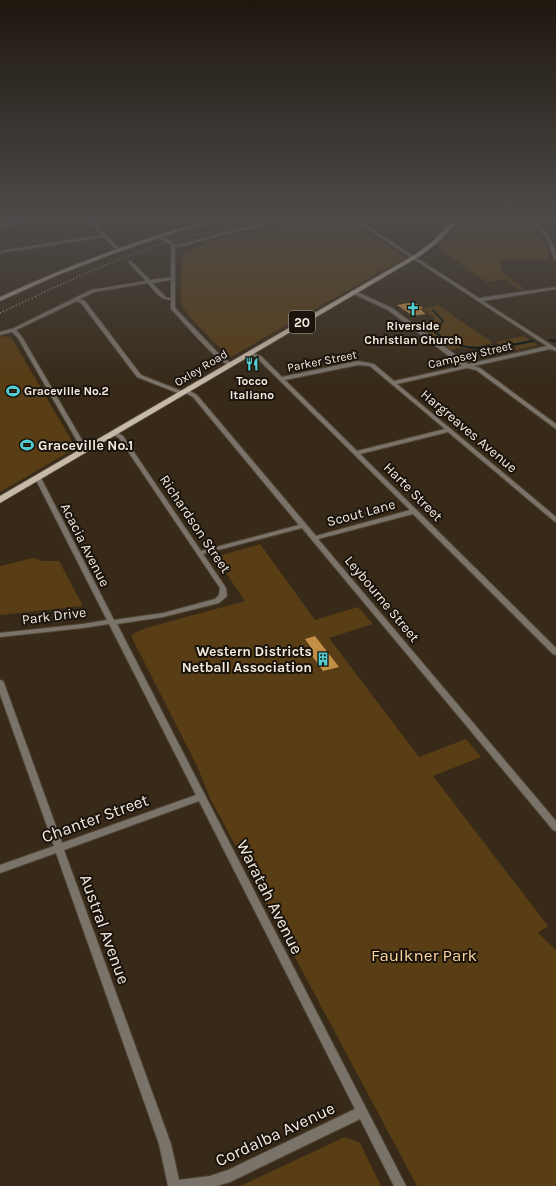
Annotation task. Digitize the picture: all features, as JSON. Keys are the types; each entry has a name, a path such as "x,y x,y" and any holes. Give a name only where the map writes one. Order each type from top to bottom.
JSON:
{"main road":[{"path":"0,299 58,272"},
{"name":"Oxley Road","path":"0,500 388,272"}],"street":[{"path":"140,272 164,298 173,299"},
{"path":"173,272 174,309 212,350 231,365"},
{"path":"437,272 556,350"},
{"path":"0,334 13,330 96,291 173,278"},
{"path":"478,300 556,288"},
{"path":"353,292 390,309 464,365 478,369 556,427"},
{"name":"Leybourne Street","path":"77,299 83,302 139,376 195,396 556,827"},
{"path":"13,330 20,337 80,441 89,447"},
{"name":"Campsey Street","path":"393,383 551,347"},
{"name":"Harte Street","path":"250,353 259,357 282,379 556,652"},
{"name":"Parker Street","path":"282,379 365,363"},
{"name":"Hargreaves Avenue","path":"365,363 374,366 556,520"},
{"path":"356,454 449,430"},
{"name":"Richardson Street","path":"111,622 163,616 220,599 223,596 224,590 121,437 114,432"},
{"name":"Acacia Avenue","path":"38,478 111,622"},
{"name":"Scout Lane","path":"314,538 415,511"},
{"path":"200,553 303,526"},
{"name":"Park Drive","path":"0,635 111,622"},
{"name":"Waratah Avenue","path":"111,622 400,1186"},
{"name":"Austral Avenue","path":"0,683 165,1144 174,1186"},
{"name":"Chanter Street","path":"0,869 201,797"},
{"name":"Cordalba Avenue","path":"178,1186 210,1182 230,1176 362,1112"}],"green space":[{"path":"181,272 379,272 231,357 196,324 184,310 182,305"},
{"path":"472,272 503,272 525,289 519,290 505,279 486,282"},
{"path":"438,305 493,343 465,349 462,347 450,350 415,323 436,319 422,309"},
{"path":"0,336 11,337 76,448 0,492"},
{"path":"523,336 538,345 510,352 496,342"},
{"name":"Faulkner Park","path":"260,544 315,620 358,607 373,624 329,638 419,757 466,739 481,757 433,776 548,926 538,933 556,950 556,1186 417,1186 210,798 197,766 131,636 136,632 149,627 245,601 215,557"},
{"path":"33,558 43,561 59,561 83,606 0,615 0,566"},
{"path":"345,1137 360,1143 381,1186 240,1186"}],"building":[{"name":"Riverside Christian Church","path":"414,302 423,308 420,309 426,314 413,316 397,305"},
{"name":"Western Districts Netball Association","path":"315,636 339,667 323,671 308,650 312,649 305,639"}],"waterway":[{"path":"433,310 443,321 435,332"},
{"path":"435,332 446,340 458,345 470,347 482,348 507,346 533,341"},
{"path":"549,340 556,341"}],"railway":[{"path":"0,313 88,272"}],"place":[{"name":"Riverside Christian Church","path":"413,309"},
{"name":"Tocco Italiano","path":"252,364"},
{"name":"Graceville No.2","path":"13,391"},
{"name":"Graceville No.1","path":"27,445"},
{"name":"Western Districts Netball Association","path":"323,659"}]}
